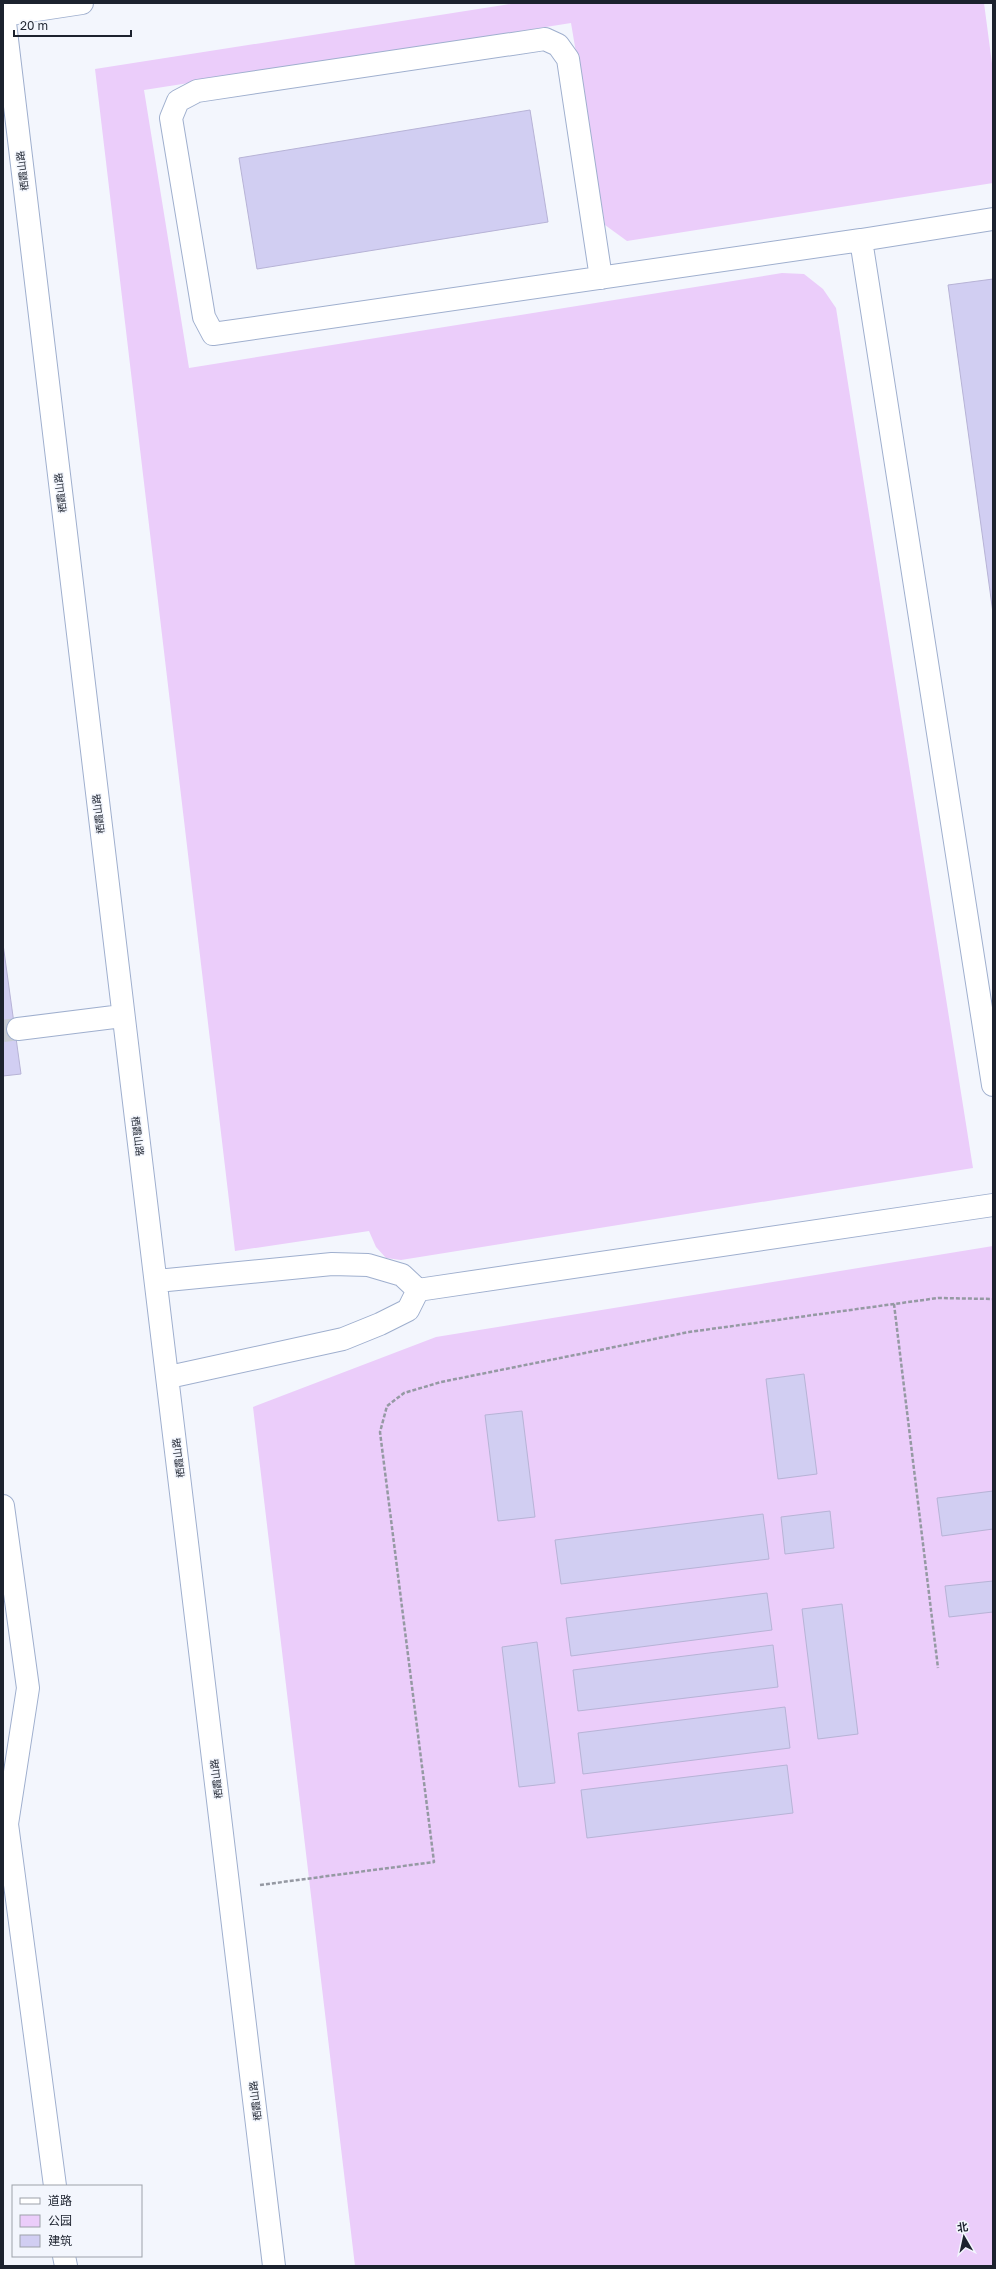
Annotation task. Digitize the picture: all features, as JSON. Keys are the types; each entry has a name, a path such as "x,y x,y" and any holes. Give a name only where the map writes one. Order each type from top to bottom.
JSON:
{"street":[{"path":"3,12 82,3"},
{"name":"栖霞山路","path":"3,12 122,1016 157,1281 274,2266"},
{"path":"602,278 568,59 558,45 544,39 197,91 178,101 172,118 204,317 213,334 602,278 861,240 993,219"},
{"path":"861,240 993,1085"},
{"path":"18,1029 122,1016"},
{"path":"418,1290 993,1205"},
{"path":"157,1281 332,1264 368,1265 402,1275 418,1290"},
{"path":"168,1377 343,1339 380,1324 408,1310 418,1290"},
{"path":"3,1506 28,1688 7,1824 55,2185"}],"path":[{"path":"229,1889 434,1862 380,1432 387,1406 404,1393 441,1382 689,1332 938,1298 993,1299"},
{"path":"894,1304 938,1668"}],"green space":[{"path":"517,3 984,3 993,71 993,183 627,241 605,225 571,23 144,90 189,368 782,273 804,274 823,289 836,308 973,1168 401,1260 386,1258 376,1247 369,1231 235,1251 95,69"},
{"path":"993,1246 993,2266 355,2266 253,1407 436,1337"}],"building":[{"path":"530,110 548,222 257,269 239,158"},
{"path":"993,279 993,613 948,285"},
{"path":"3,944 21,1074 3,1076"},
{"path":"804,1374 817,1474 778,1479 766,1379"},
{"path":"522,1411 535,1517 498,1521 485,1415"},
{"path":"993,1491 993,1529 942,1536 937,1498"},
{"path":"830,1511 834,1548 785,1554 781,1517"},
{"path":"763,1514 769,1559 561,1584 555,1540"},
{"path":"993,1581 993,1612 949,1617 945,1586"},
{"path":"767,1593 772,1630 571,1656 566,1618"},
{"path":"842,1604 858,1734 818,1739 802,1609"},
{"path":"537,1642 555,1783 519,1787 502,1647"},
{"path":"773,1645 778,1687 578,1711 573,1670"},
{"path":"785,1707 790,1748 583,1774 578,1733"},
{"path":"787,1765 793,1813 587,1838 581,1790"}],"tunnel":[{"path":"3,1031 18,1029"}]}
